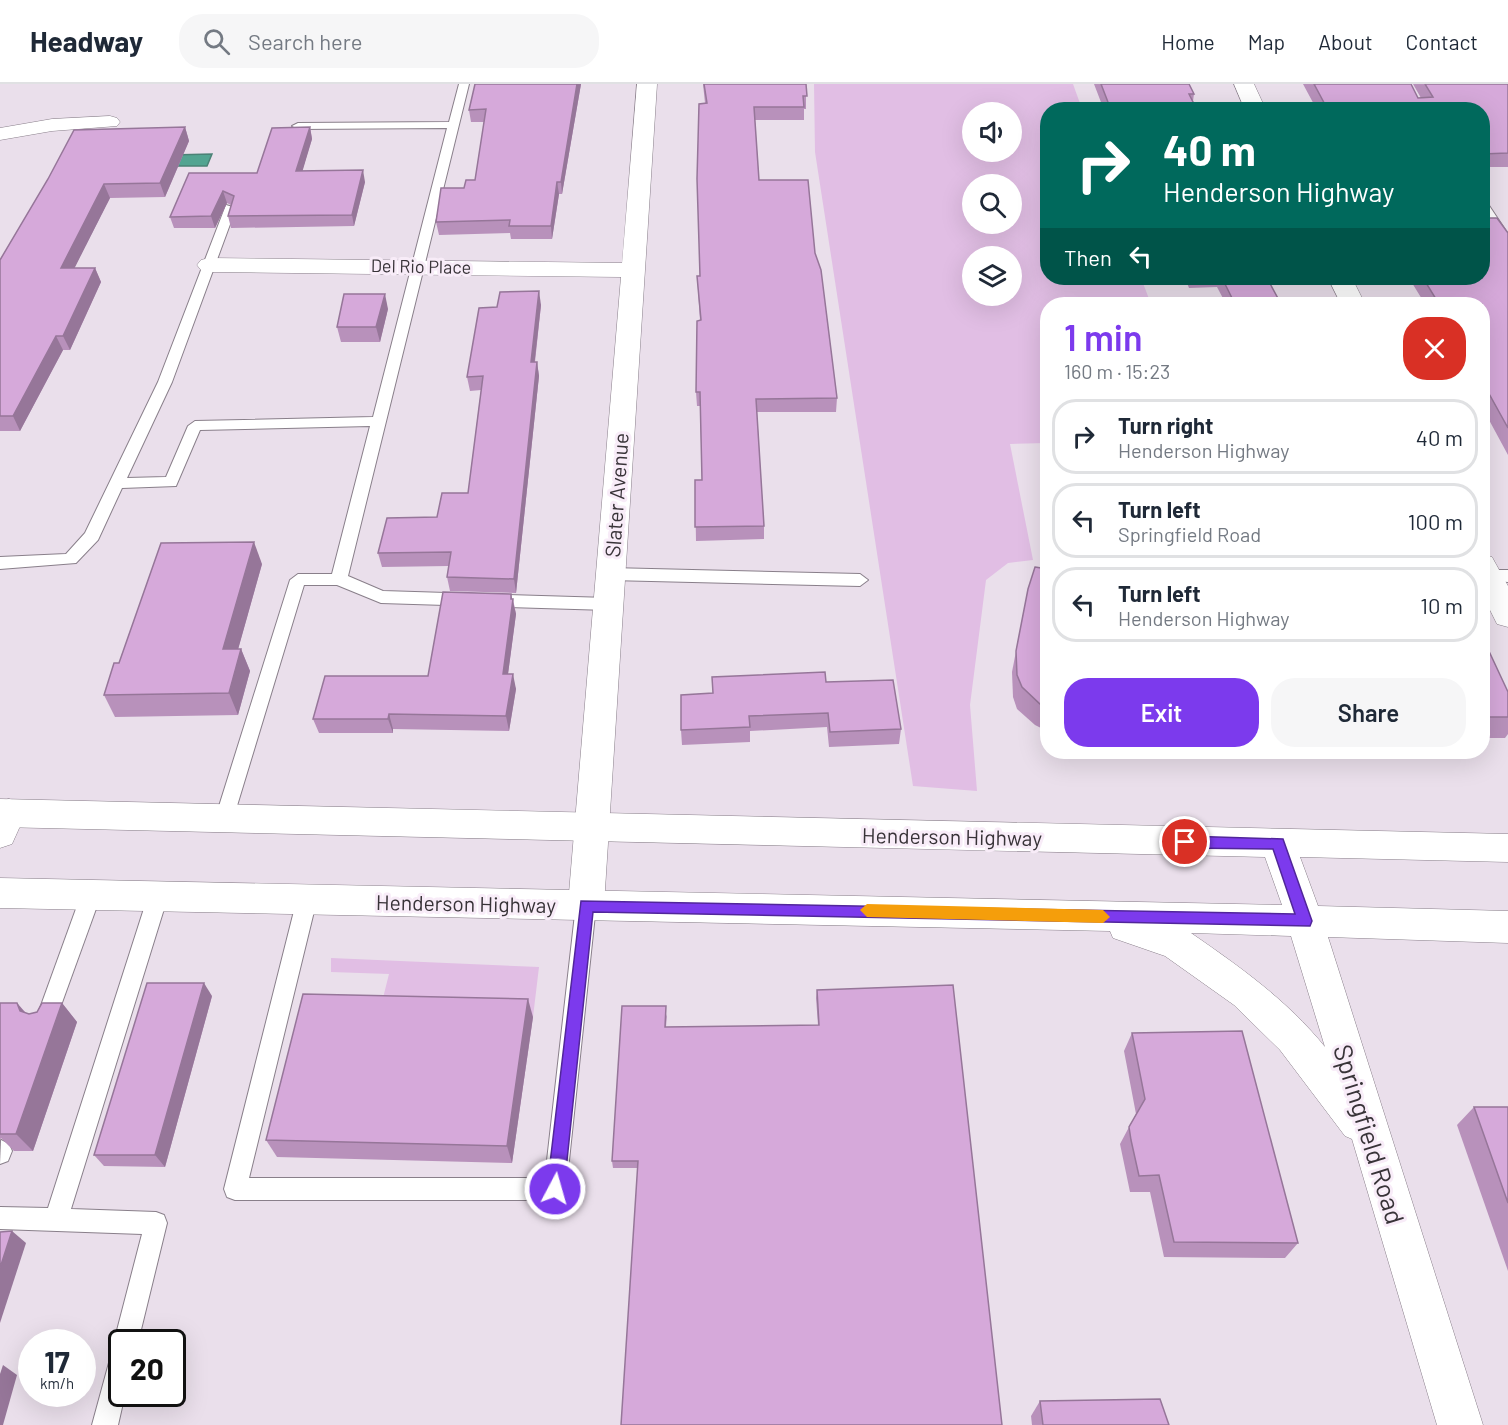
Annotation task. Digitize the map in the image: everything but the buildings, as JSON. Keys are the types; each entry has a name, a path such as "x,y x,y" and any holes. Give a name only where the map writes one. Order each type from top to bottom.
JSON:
{"main road":[{"name":"Slater Avenue","path":"586,905 647,84"},
{"path":"1244,84 1252,102"},
{"path":"0,134 46,126 110,122"},
{"name":"Del Rio Place","path":"209,265 420,265 633,270"},
{"path":"1493,572 1508,616"},
{"name":"Henderson Highway","path":"3,820 224,819 1508,848"},
{"name":"Springfield Road","path":"1278,843 1305,921 1460,1425"},
{"name":"Henderson Highway","path":"0,893 1508,927"},
{"path":"1093,916 1177,945 1247,993 1294,1038 1372,1140"}],"lane":[{"path":"339,579 464,84"},
{"path":"298,126 453,125"},
{"path":"0,563 70,559 92,536 165,382 230,208"},
{"path":"1490,216 1508,244"},
{"path":"118,483 171,482 195,426 379,421"},
{"path":"610,574 860,580"},
{"path":"224,819 298,580 339,579 381,597 608,604"},
{"path":"45,1022 91,895"},
{"path":"56,1220 158,896"},
{"path":"307,899 235,1189 555,1189 586,905"},
{"path":"0,1218 156,1223 129,1329"},
{"path":"105,1425 110,1407"}],"shaded area":[{"path":"814,84 1073,84 1079,102 1040,102 1040,285 1144,285 1148,297 1040,297 1040,443 1010,444 1033,560 1008,563 986,580 970,705 977,791 913,786 815,152"},
{"path":"212,154 207,166 164,166 170,155"},
{"path":"331,958 539,967 533,1017 379,1014 389,974 331,972"}],"slow traffic":[{"path":"867,910 1103,917"}],"route":[{"path":"555,1189 586,905 982,912 1305,921 1278,843 1185,842"}]}
